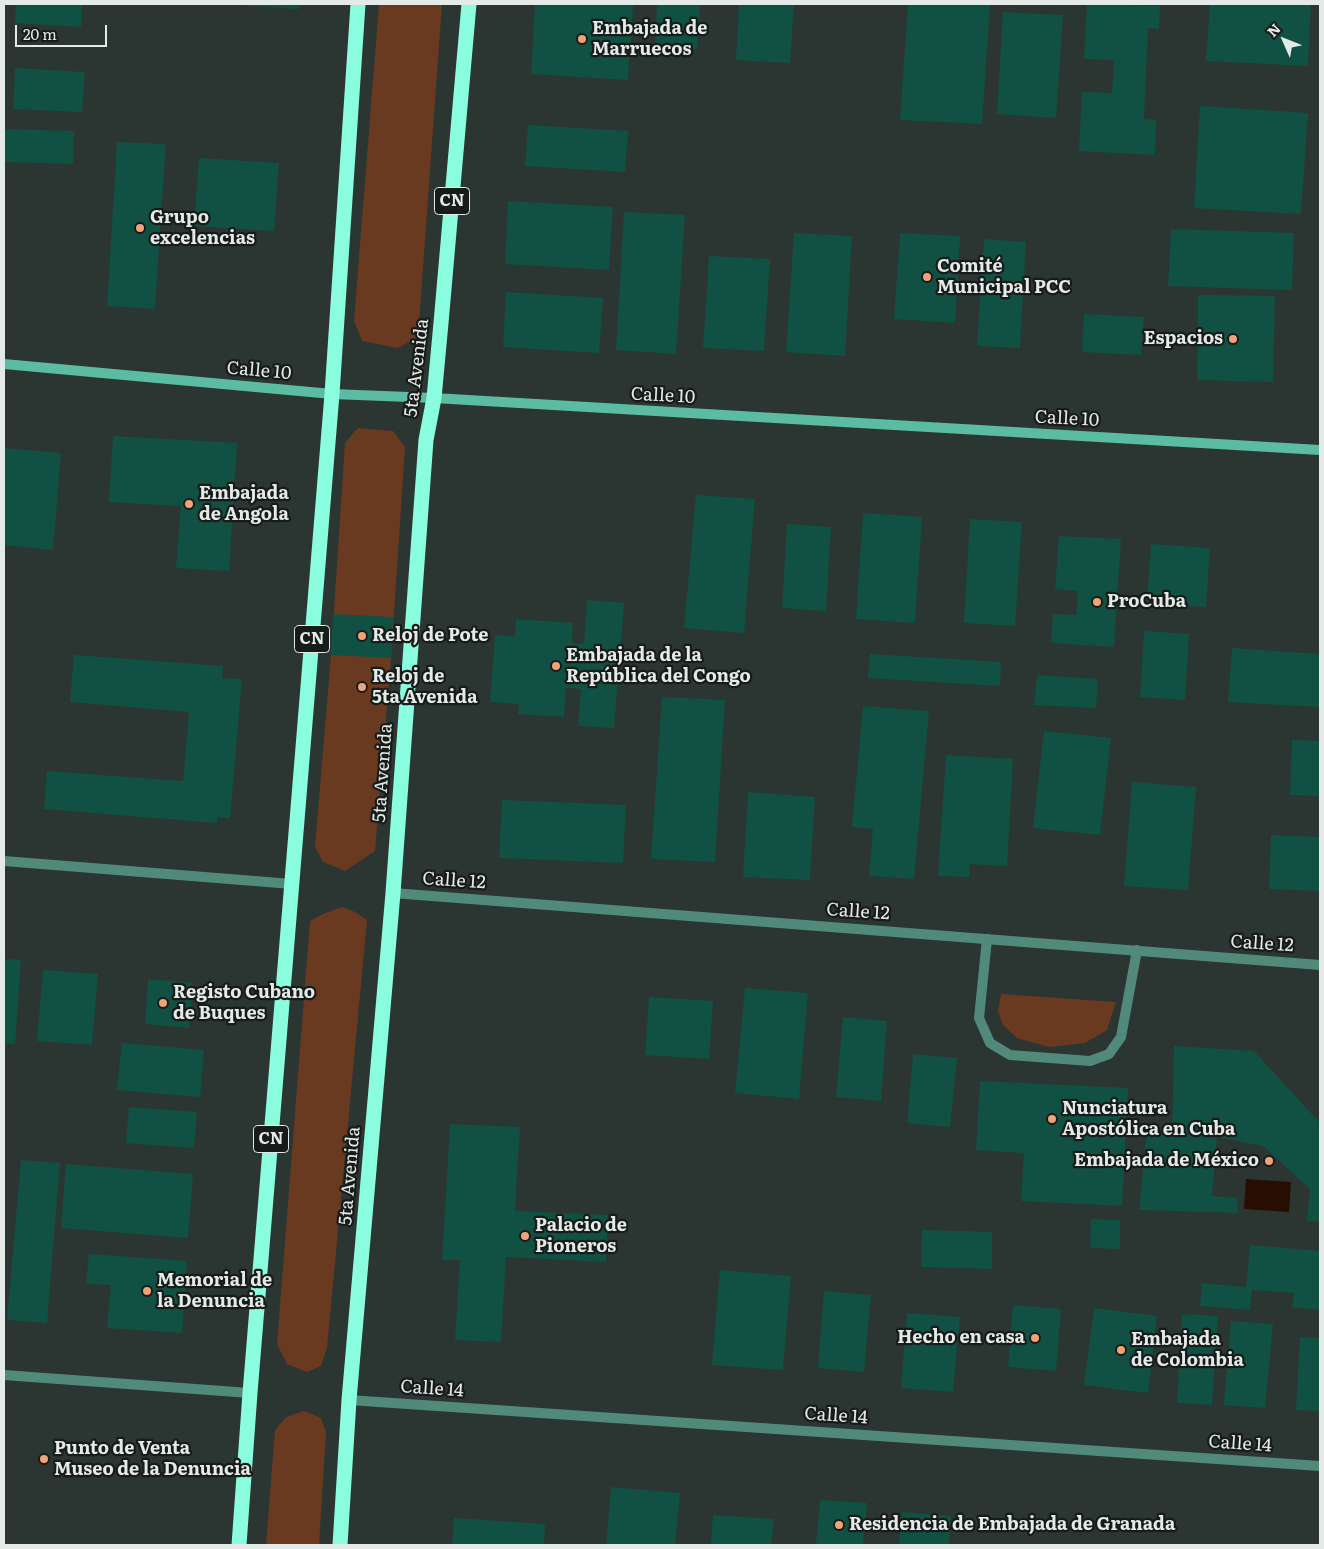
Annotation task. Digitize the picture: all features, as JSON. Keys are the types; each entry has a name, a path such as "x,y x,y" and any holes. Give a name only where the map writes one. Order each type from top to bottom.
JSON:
{"highway":[{"name":"CN","path":"240,1545 250,1393 332,394 358,4"},
{"name":"5ta Avenida","path":"340,1545 349,1400 393,892 426,440 434,398 469,4"}],"main road":[{"name":"Calle 10","path":"4,364 332,394 434,398 1320,450"}],"street":[{"path":"4,861 292,884"},
{"name":"Calle 12","path":"393,892 1320,965"},
{"path":"987,939 978,1018 990,1043 1010,1055 1090,1061 1108,1054 1121,1037 1137,950"},
{"path":"4,1375 250,1393"},
{"name":"Calle 14","path":"349,1400 1320,1466"}],"shaded area":[{"path":"379,4 442,4 418,337 398,348 362,341 354,321"},
{"path":"358,428 393,431 405,447 391,658 375,851 345,871 323,862 315,847 331,655 345,443"},
{"path":"342,907 355,912 367,920 327,1348 321,1366 307,1372 287,1364 277,1344 310,921"},
{"path":"1001,994 1116,1002 1107,1030 1085,1043 1049,1047 1017,1038 1003,1025 998,1011"},
{"path":"1246,1179 1291,1182 1289,1212 1244,1209"},
{"path":"304,1411 321,1418 326,1432 319,1545 266,1545 275,1430 286,1417"}],"building":[{"path":"16,4 82,4 81,27 15,23"},
{"path":"239,4 300,4 299,9"},
{"name":"Embajada de Marruecos","path":"535,4 633,5 628,80 531,74"},
{"path":"657,4 700,4 697,49 655,47"},
{"path":"739,4 794,4 790,63 736,60"},
{"path":"908,4 990,4 982,124 900,120"},
{"path":"1087,4 1160,6 1159,29 1148,28 1144,119 1156,120 1155,155 1079,151 1082,92 1112,93 1114,60 1084,59"},
{"path":"1210,4 1311,4 1308,66 1206,61"},
{"path":"1003,12 1063,15 1056,118 997,114"},
{"path":"15,68 85,72 82,112 13,109"},
{"path":"1200,106 1308,113 1301,214 1194,208"},
{"path":"528,125 628,131 625,172 525,166"},
{"path":"4,129 74,131 73,164 4,162"},
{"path":"117,142 166,144 155,309 107,306"},
{"path":"199,158 279,163 274,231 194,226"},
{"path":"508,201 613,207 609,270 505,264"},
{"path":"624,212 685,215 676,354 616,350"},
{"path":"1171,229 1294,233 1292,290 1168,286"},
{"path":"794,233 852,236 845,356 786,352"},
{"name":"Comité Municipal PCC","path":"900,233 960,236 955,323 894,319"},
{"path":"984,239 1026,242 1020,348 977,346"},
{"path":"709,256 770,259 764,351 703,348"},
{"path":"506,292 603,298 599,353 503,347"},
{"path":"1198,295 1275,296 1273,382 1197,380"},
{"path":"1084,314 1144,317 1141,355 1082,352"},
{"name":"Embajada de Angola","path":"113,436 237,443 229,571 176,568 181,506 109,502"},
{"path":"4,448 61,453 53,550 4,545"},
{"path":"696,495 755,499 744,633 684,628"},
{"path":"863,513 922,517 915,623 856,619"},
{"path":"970,519 1022,522 1015,626 964,623"},
{"path":"787,524 831,527 826,611 782,608"},
{"name":"ProCuba","path":"1059,536 1121,539 1114,647 1051,643 1053,614 1076,615 1078,591 1055,589"},
{"path":"1151,544 1210,548 1206,607 1147,604"},
{"name":"Embajada de la República del Congo","path":"587,600 624,603 614,728 578,726 581,689 566,688 564,717 518,714 519,704 490,702 495,635 515,636 516,619 573,623 572,643 584,644"},
{"name":"Reloj de Pote","path":"333,614 393,617 391,658 331,655"},
{"path":"1144,631 1189,634 1185,700 1140,697"},
{"path":"1232,648 1320,654 1320,707 1228,702"},
{"path":"870,654 1001,662 1000,686 868,678"},
{"path":"74,655 223,666 222,678 242,679 230,818 217,817 217,823 44,809 47,771 183,781 189,712 70,702"},
{"path":"1037,675 1098,679 1096,708 1034,705"},
{"path":"662,697 725,700 715,862 651,859"},
{"path":"863,706 929,711 914,879 869,876 873,829 852,827"},
{"path":"1044,731 1111,738 1100,835 1033,828"},
{"path":"1292,740 1320,741 1320,796 1290,795"},
{"path":"946,755 1013,759 1007,866 970,864 969,877 938,876"},
{"path":"1132,782 1196,787 1188,890 1124,886"},
{"path":"748,792 815,797 810,880 743,877"},
{"path":"502,800 626,805 623,863 499,858"},
{"path":"1271,835 1320,837 1320,891 1269,889"},
{"path":"4,959 21,960 15,1044 4,1043"},
{"path":"43,970 98,974 92,1045 37,1041"},
{"path":"148,979 193,983 189,1028 145,1024"},
{"path":"745,988 808,993 799,1099 735,1093"},
{"path":"649,997 713,1001 709,1059 645,1055"},
{"path":"843,1017 887,1021 881,1101 836,1097"},
{"path":"122,1043 204,1050 200,1097 117,1090"},
{"path":"1174,1046 1254,1051 1320,1123 1320,1222 1307,1221 1310,1189 1263,1146 1217,1137 1212,1196 1237,1198 1238,1213 1139,1210 1147,1133 1172,1135"},
{"path":"913,1054 957,1058 950,1127 907,1123"},
{"name":"Nunciatura Apostólica en Cuba","path":"980,1081 1128,1088 1122,1206 1021,1201 1024,1153 976,1150"},
{"path":"129,1107 197,1112 194,1148 126,1143"},
{"name":"Palacio de Pioneros","path":"450,1124 520,1127 515,1211 608,1215 606,1262 506,1257 501,1342 455,1340 460,1260 442,1260"},
{"path":"21,1160 60,1163 47,1323 7,1320"},
{"path":"66,1164 193,1174 188,1238 61,1228"},
{"path":"1091,1219 1120,1220 1120,1249 1090,1248"},
{"path":"922,1230 992,1232 992,1269 921,1267"},
{"path":"1250,1245 1320,1251 1320,1310 1292,1307 1294,1293 1252,1290 1250,1310 1200,1306 1202,1283 1246,1287"},
{"path":"89,1254 187,1261 182,1333 107,1328 111,1285 86,1284"},
{"path":"720,1270 791,1276 783,1370 712,1365"},
{"path":"824,1291 871,1295 864,1372 818,1368"},
{"path":"1013,1305 1061,1309 1056,1371 1008,1367"},
{"name":"Embajada de Colombia","path":"1094,1308 1157,1316 1148,1393 1084,1385"},
{"path":"907,1313 960,1317 953,1392 901,1388"},
{"path":"1182,1314 1218,1316 1212,1405 1177,1403"},
{"path":"1231,1321 1273,1324 1265,1408 1224,1405"},
{"path":"1300,1337 1320,1338 1320,1411 1296,1410"},
{"path":"611,1487 680,1493 675,1545 606,1545"},
{"path":"820,1500 867,1503 863,1545 816,1545"},
{"path":"902,1512 951,1516 949,1545 899,1545"},
{"path":"713,1515 774,1519 771,1545 711,1545"},
{"path":"454,1518 545,1524 544,1545 452,1545"}],"place":[{"name":"Embajada de Marruecos","path":"582,39"},
{"name":"Grupo excelencias","path":"140,228"},
{"name":"Comité Municipal PCC","path":"927,277"},
{"name":"Espacios","path":"1233,339"},
{"name":"Embajada de Angola","path":"189,504"},
{"name":"ProCuba","path":"1097,602"},
{"name":"Reloj de Pote","path":"362,636"},
{"name":"Embajada de la República del Congo","path":"556,666"},
{"name":"Reloj de 5ta Avenida","path":"362,687"},
{"name":"Registo Cubano de Buques","path":"163,1003"},
{"name":"Nunciatura Apostólica en Cuba","path":"1052,1119"},
{"name":"Embajada de México","path":"1269,1161"},
{"name":"Palacio de Pioneros","path":"525,1236"},
{"name":"Memorial de la Denuncia","path":"147,1291"},
{"name":"Hecho en casa","path":"1035,1338"},
{"name":"Embajada de Colombia","path":"1121,1350"},
{"name":"Punto de Venta Museo de la Denuncia","path":"44,1459"},
{"name":"Residencia de Embajada de Granada","path":"839,1525"}]}
